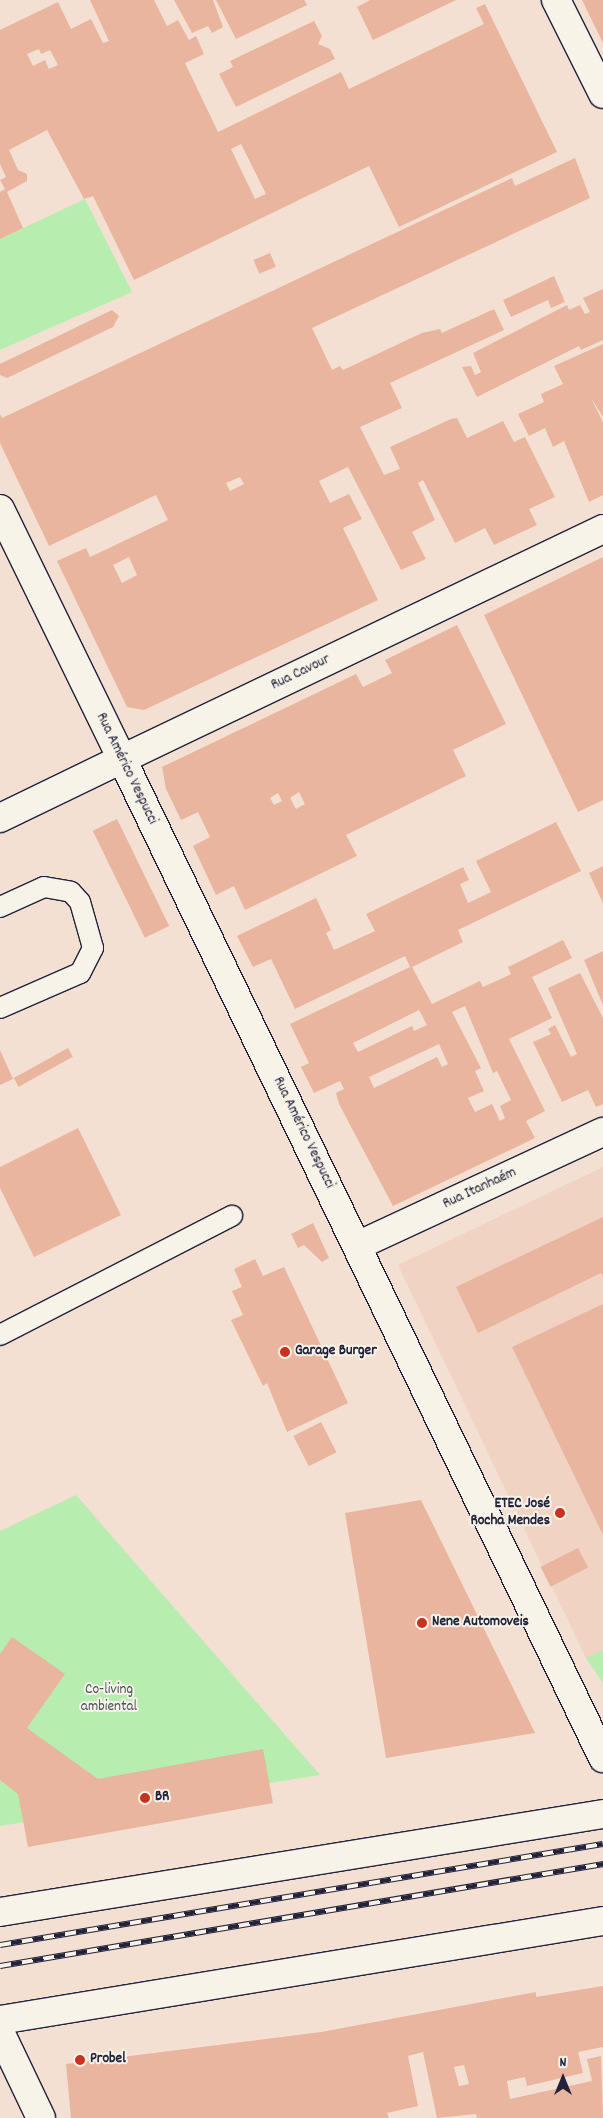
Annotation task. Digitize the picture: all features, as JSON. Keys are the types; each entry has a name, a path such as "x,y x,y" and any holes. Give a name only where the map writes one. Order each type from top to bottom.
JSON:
{"main road":[{"path":"556,0 603,94"},
{"name":"Rua Américo Vespucci","path":"0,509 603,1758"},
{"name":"Rua Cavour","path":"0,818 603,530"},
{"name":"Rua Itanhaém","path":"357,1246 603,1132"},
{"path":"0,1912 603,1814"},
{"path":"0,2020 603,1921"},
{"path":"0,2032 41,2118"}],"lane":[{"path":"0,907 44,887 71,892 80,902 93,948 80,973 0,1008"},
{"path":"0,1335 232,1216"}],"shaded area":[{"name":"ETEC José Rocha Mendes","path":"603,1167 603,1650 586,1658 398,1265"}],"green space":[{"path":"85,199 132,292 0,350 0,239"},
{"name":"Co-living ambiental","path":"76,1495 320,1775 0,1826 0,1531"},
{"path":"603,1650 603,1683 586,1658"}],"building":[{"path":"90,0 154,0 167,26 178,20 189,40 196,36 204,54 185,63 218,132 341,72 349,89 484,24 476,8 485,4 557,152 399,227 369,166 134,280 93,196 84,199 47,130 9,150 18,170 27,174 27,181 7,192 23,228 0,239 0,192 5,189 0,180 6,177 0,164 0,30 58,2 71,29 91,19 103,43 109,41","holes":["39,49 41,54 50,50 58,65 49,69 45,60 33,66 27,54","241,144 266,194 255,199 231,149"]},
{"path":"174,0 213,0 223,27 212,33 208,26 192,33"},
{"path":"216,0 304,0 307,5 236,39"},
{"path":"370,0 456,0 373,40 357,7"},
{"path":"582,0 603,0 603,43 599,35"},
{"path":"314,21 322,36 318,44 330,49 335,59 236,107 219,74 233,67 230,61"},
{"path":"575,158 590,198 312,328 332,370 340,366 343,370 422,333 440,329 442,333 494,309 504,330 390,383 402,408 360,427 384,475 400,469 390,447 451,419 457,418 467,438 503,421 514,442 525,437 555,497 529,509 537,525 494,545 485,528 455,543 423,480 418,483 435,520 412,532 426,559 401,570 348,467 319,481 330,503 349,494 362,519 343,528 378,600 144,710 127,707 57,561 86,548 90,557 168,520 156,495 49,546 0,443 0,414 2,418 512,178 515,186","holes":["240,477 244,484 230,491 226,483","129,557 137,575 122,583 113,565"]},
{"path":"270,253 276,267 259,274 253,260"},
{"path":"554,276 565,302 551,308 548,300 511,317 503,300"},
{"path":"603,289 603,340 581,350 579,346 477,397 462,367 471,366 475,375 481,372 473,353 567,305 569,310 580,305 585,314 590,312 583,298"},
{"path":"112,310 119,316 113,327 7,378 0,375 0,364"},
{"path":"603,344 603,417 591,398 603,422 603,495 589,502 564,441 553,447 545,428 529,436 518,414 544,402 541,394 563,384 554,366"},
{"path":"603,557 603,800 578,812 484,615"},
{"path":"457,625 506,724 453,750 466,776 346,835 357,856 245,910 234,886 216,895 193,846 210,837 198,812 181,820 166,789 162,767 356,674 363,687 392,673 385,660","holes":["299,792 305,804 296,809 290,798","278,793 282,801 274,805 270,798"]},
{"path":"117,819 169,926 145,938 93,831"},
{"path":"556,822 581,871 458,930 463,942 412,967 432,1004 480,981 483,987 505,977 511,974 508,967 563,940 572,958 532,977 552,1018 509,1039 545,1111 526,1121 535,1138 393,1206 339,1104 336,1093 344,1089 340,1081 314,1093 301,1067 309,1063 290,1024 410,967 405,956 295,1009 271,959 253,967 237,936 316,898 331,930 326,933 334,950 375,931 366,914 463,867 469,880 460,884 468,903 491,892 476,861","holes":["465,1006 493,1073 497,1071 511,1100 500,1106 505,1118 500,1121 492,1104 475,1112 468,1098 484,1091 475,1071 481,1068 452,1012","419,1010 427,1025 414,1031 412,1026 358,1052 353,1043","439,1044 448,1064 442,1067 437,1057 374,1088 369,1077"]},
{"path":"603,866 603,903 589,873"},
{"path":"603,951 603,1005 584,960"},
{"path":"580,973 603,1018 603,1104 596,1107 588,1090 562,1102 533,1042 551,1034 548,1029 555,1025 571,1057 577,1054 548,988"},
{"path":"68,1048 73,1057 19,1087 14,1078"},
{"path":"0,1050 13,1079 0,1085"},
{"path":"78,1128 121,1215 34,1257 0,1188 0,1167"},
{"path":"603,1217 603,1277 601,1273 478,1333 456,1287"},
{"path":"313,1223 329,1258 322,1262 304,1245 298,1248 291,1234"},
{"name":"Garage Burger","path":"255,1259 263,1276 284,1267 348,1403 287,1432 267,1383 263,1386 231,1320 243,1315 232,1291 242,1287 234,1269"},
{"path":"603,1304 603,1535 512,1347"},
{"path":"321,1422 336,1452 309,1466 293,1436"},
{"name":"Nene Automoveis","path":"421,1500 535,1733 386,1758 345,1513"},
{"path":"578,1548 588,1568 551,1587 541,1567"},
{"name":"BR","path":"12,1637 65,1674 27,1728 98,1779 263,1749 273,1803 28,1847 18,1794 0,1780 0,1654"},
{"path":"603,1986 603,2047 578,2052 583,2073 527,2086 525,2077 507,2081 510,2099 592,2081 587,2059 601,2056 603,2118 477,2118 476,2114 437,2118 423,2052 408,2056 418,2106 387,2113 389,2118 71,2118 66,2064 321,2032 536,1992 536,1997","holes":["464,2065 469,2084 459,2086 454,2067"]}],"railway":[{"path":"0,1945 603,1844"},
{"path":"0,1966 603,1864"}],"place":[{"name":"Garage Burger","path":"285,1352"},
{"name":"ETEC José Rocha Mendes","path":"560,1513"},
{"name":"Nene Automoveis","path":"422,1623"},
{"name":"BR","path":"145,1798"},
{"name":"Probel","path":"80,2060"}]}
